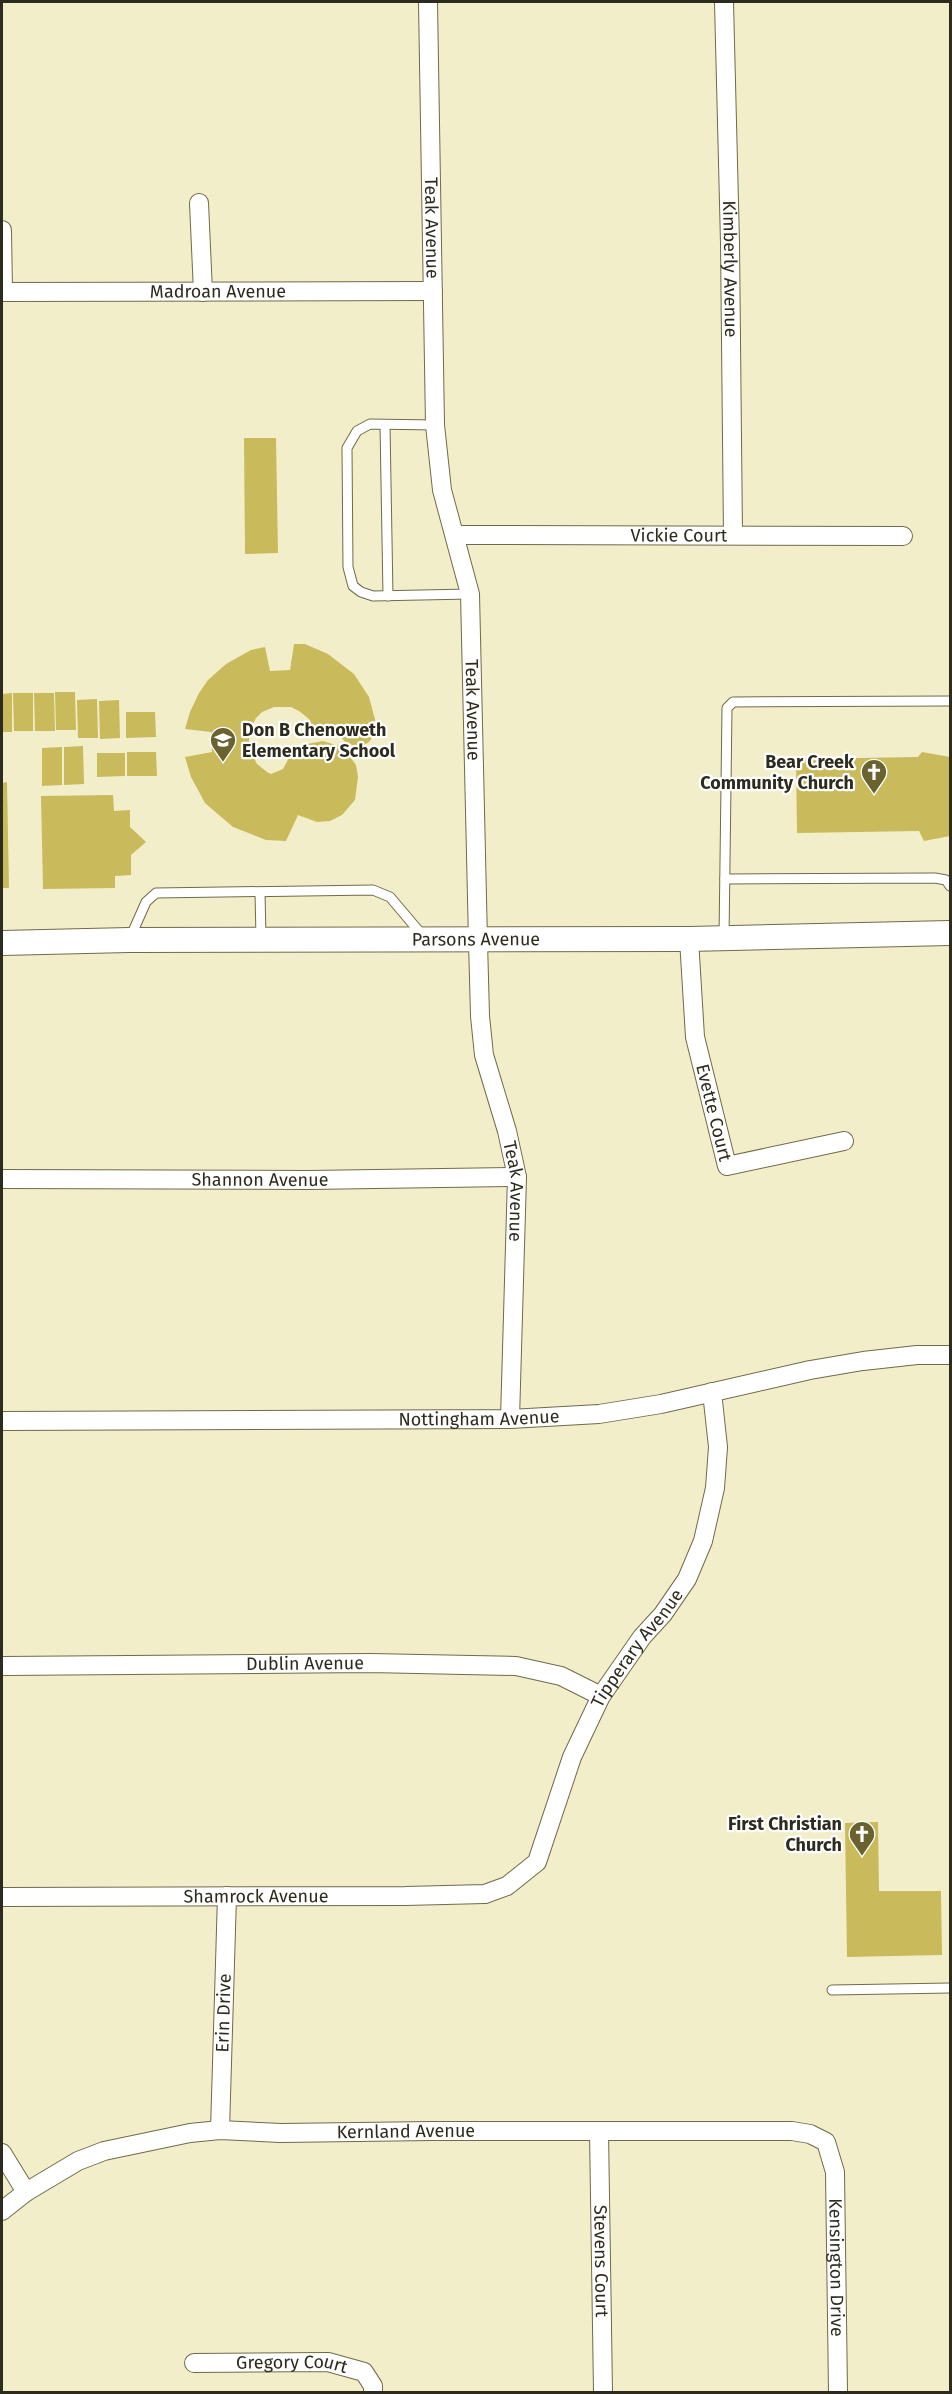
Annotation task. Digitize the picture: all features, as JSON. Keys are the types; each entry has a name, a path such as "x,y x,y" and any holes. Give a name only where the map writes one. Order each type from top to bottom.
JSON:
{"street":[{"name":"Teak Avenue","path":"428,2 435,425 442,490 471,594 480,1016 484,1055 507,1131 517,1177 510,1419"},
{"name":"Kimberly Avenue","path":"724,2 730,243 733,535"},
{"path":"199,203 203,292"},
{"path":"2,230 2,292"},
{"name":"Madroan Avenue","path":"2,292 433,291"},
{"name":"Vickie Court","path":"455,536 903,536"},
{"name":"Parsons Avenue","path":"2,943 129,940 689,939 951,933"},
{"name":"Evette Court","path":"689,939 695,1038 727,1166 844,1141"},
{"name":"Shannon Avenue","path":"2,1179 308,1180 517,1177"},
{"name":"Nottingham Avenue","path":"2,1421 510,1419 599,1414 863,1361 917,1355 951,1355"},
{"name":"Tipperary Avenue","path":"507,1886 537,1862 572,1757 601,1696 642,1637 663,1614 687,1579 703,1541 715,1488 718,1447 712,1392"},
{"name":"Dublin Avenue","path":"2,1666 358,1664 516,1666 561,1676 601,1696"},
{"name":"Shamrock Avenue","path":"2,1897 485,1894 507,1886"},
{"name":"Erin Drive","path":"220,2130 227,1896"},
{"name":"Kernland Avenue","path":"2,2211 26,2192 78,2162 104,2151 179,2135 220,2130 281,2133 792,2131 810,2134 826,2142"},
{"name":"Stevens Court","path":"599,2132 603,2392"},
{"name":"Kensington Drive","path":"826,2142 835,2172 837,2392"},
{"path":"2,2153 26,2192"},
{"name":"Gregory Court","path":"194,2363 328,2362 364,2372 373,2386 373,2392"}],"lane":[{"path":"435,425 370,424 357,431 347,448 348,567 353,586 361,592 374,596 471,594"},
{"path":"385,425 388,596"},
{"path":"724,938 727,708 733,702 951,701"},
{"path":"725,879 934,878 946,880 951,886"},
{"path":"129,940 146,902 156,893 373,890 390,897 427,941"},
{"path":"260,892 261,940"},
{"path":"832,1990 951,1988"}],"building":[{"path":"244,438 276,438 278,553 245,554"},
{"path":"294,644 305,644 328,654 354,674 369,697 377,727 370,741 363,746 355,746 346,743 341,737 338,724 315,732 309,719 291,707 274,707 262,712 256,718 249,732 249,748 257,764 267,772 271,774 283,769 292,752 302,745 323,741 346,751 356,765 358,777 355,800 342,815 330,821 317,822 298,815 286,841 266,840 233,827 205,803 191,777 185,757 212,752 211,732 185,729 199,693 208,680 226,664 251,650 265,647 270,671 290,670"},
{"path":"55,692 75,692 76,730 56,730"},
{"path":"12,693 12,732 2,732 2,694"},
{"path":"13,693 33,693 33,731 14,731"},
{"path":"34,693 54,693 55,731 35,731"},
{"path":"97,699 98,738 78,738 77,700"},
{"path":"119,700 120,738 100,739 99,701"},
{"path":"126,712 155,712 156,737 126,738"},
{"path":"83,746 84,784 64,785 64,747"},
{"path":"62,747 62,785 42,786 42,748"},
{"path":"127,752 156,752 157,776 127,776"},
{"name":"Bear Creek Community Church","path":"922,752 950,757 950,836 924,841 919,831 797,833 796,759 918,757"},
{"path":"97,753 125,753 125,776 97,777"},
{"path":"7,782 9,888 2,888 2,783"},
{"path":"113,795 114,811 130,810 130,827 146,842 131,855 131,875 115,876 115,888 43,889 41,796"},
{"name":"First Christian Church","path":"878,1822 879,1891 941,1891 942,1955 847,1957 845,1823"}],"place":[{"name":"Don B Chenoweth Elementary School","path":"223,763"},
{"name":"Bear Creek Community Church","path":"874,795"},
{"name":"First Christian Church","path":"862,1857"}]}
